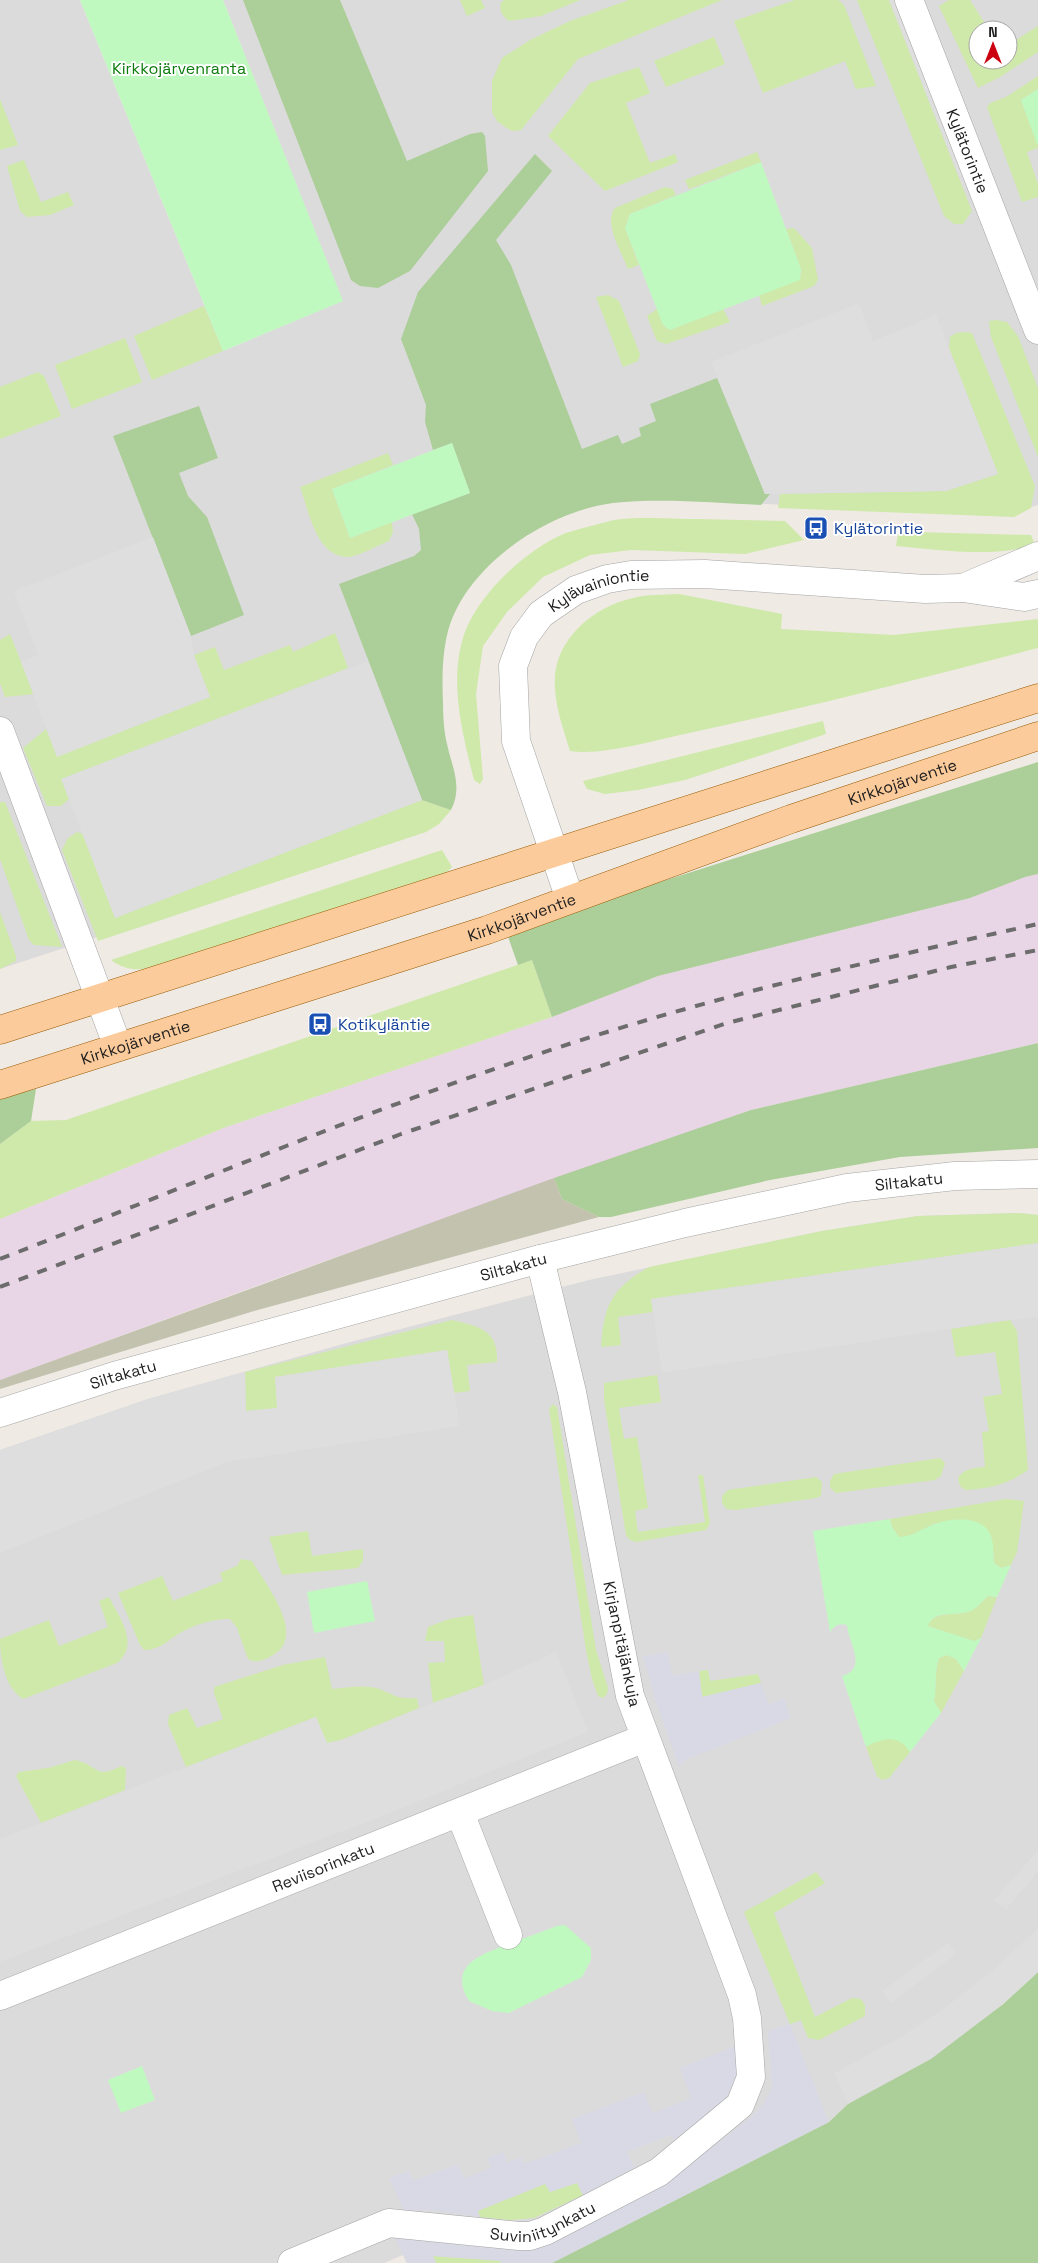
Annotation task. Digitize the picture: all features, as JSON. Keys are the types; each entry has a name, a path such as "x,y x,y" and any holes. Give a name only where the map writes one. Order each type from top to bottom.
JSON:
{"main road":[{"path":"0,1030 1038,698"},
{"name":"Kirkkojärventie","path":"0,1085 487,930 791,819 1038,736"}],"street":[{"name":"Kylätorintie","path":"909,0 1038,330"},
{"name":"Kylävainiontie","path":"963,588 1038,556"},
{"name":"Kylävainiontie","path":"570,899 516,741 513,666 524,637 541,614 576,590 607,578 631,575 705,574 925,589 963,588 1024,597 1038,594"},
{"path":"0,732 118,1047"},
{"name":"Siltakatu","path":"0,1413 123,1374 540,1258 685,1223 847,1188 955,1176 1038,1174"},
{"name":"Kirjanpitäjänkuja","path":"540,1258 572,1392 630,1696 742,1995 747,2018 751,2077"},
{"name":"Reviisorinkatu","path":"0,1996 645,1738"},
{"path":"460,1813 508,1935"},
{"name":"Suviniitynkatu","path":"292,2263 388,2223 519,2236 530,2236 545,2230 659,2172 740,2105 751,2077"}],"shaded area":[{"path":"0,0 80,0 223,351 342,301 223,0 1038,0 1038,505 999,516 594,495 498,536 447,596 427,665 449,786 447,811 429,828 0,969"},
{"path":"889,0 904,0 977,184 964,189"},
{"path":"859,303 873,341 936,315 998,474 946,491 765,494 711,362"},
{"path":"153,537 191,636 194,655 210,697 57,757 21,662 38,655 14,591"},
{"path":"368,661 422,800 115,918 61,779"},
{"path":"1038,874 1038,1043 751,1110 294,1272 0,1380 0,1219 226,1127 552,1017 658,976 970,898"},
{"path":"554,1178 562,1199 599,1217 254,1311 0,1389 0,1380"},
{"path":"1019,1213 1038,1215 1038,1972 931,2059 848,2104 829,2122 552,2263 407,2263 403,2255 384,2263 0,2263 0,1450 148,1399 343,1344 589,1280 822,1231 918,1216"},
{"path":"1038,1243 1038,1317 1000,1321 662,1373 651,1299"},
{"path":"447,1350 460,1426 227,1462 0,1553 0,1450 148,1399 245,1372 246,1411 277,1408 275,1377"},
{"path":"556,1652 588,1732 374,1819 0,1962 0,1839 316,1717 327,1743 341,1740 433,1703 484,1685"},
{"path":"668,1652 672,1676 699,1671 702,1697 761,1683 769,1704 784,1699 791,1718 685,1760 679,1767 655,1699 643,1656"},
{"path":"1038,1850 1038,1872 1006,1909 994,1900"},
{"path":"1038,1928 1038,1972 1002,2005 931,2059 848,2104 835,2073 901,2037 939,2012 994,1970"},
{"path":"948,1943 956,1954 891,2003 882,1991"},
{"path":"790,2024 829,2122 552,2263 499,2263 502,2261 433,2256 436,2263 407,2263 395,2239 415,2237 523,2247 697,2159 756,2113 765,2101 772,2087 768,2031"},
{"path":"738,2045 739,2067 734,2083 724,2101 675,2143 671,2135 627,2152 634,2168 583,2195 577,2183 550,2192 545,2184 478,2211 480,2217 426,2210 404,2211 389,2178 409,2171 413,2181 458,2164 464,2178 491,2168 488,2157 503,2152 507,2163 521,2157 524,2164 581,2143 572,2119 644,2092 653,2113 691,2098 680,2068"}],"green space":[{"name":"Kirkkojärvenranta","path":"80,0 223,0 343,301 223,351"},
{"path":"243,0 340,0 407,161 470,134 482,132 485,136 488,171 410,271 378,288 360,286 351,280"},
{"path":"460,0 481,0 485,8 467,16"},
{"path":"505,0 580,0 541,16 509,21 501,11 501,2"},
{"path":"629,0 722,0 578,59 521,130 512,131 497,121 492,112 492,81 502,58 530,40 570,21"},
{"path":"795,0 838,0 844,5 876,86 856,89 845,61 763,93 734,21"},
{"path":"857,0 889,0 972,211 963,224 954,224 944,216"},
{"path":"949,0 970,0 983,20 968,20 968,67 939,6"},
{"path":"1038,26 1038,52 1018,65 1018,39"},
{"path":"714,37 725,64 666,87 654,61"},
{"path":"639,67 650,93 626,103 650,163 675,154 678,162 605,191 548,136 590,83"},
{"path":"969,70 1011,70 1000,77 978,88"},
{"path":"1038,76 1038,89 1021,100 1038,144 1038,148 1027,152 1038,184 1038,197 1022,202 987,107 990,103 1006,97"},
{"path":"1038,89 1038,144 1037,144 1021,100"},
{"path":"0,99 18,145 0,150"},
{"path":"757,152 761,162 689,189 685,180"},
{"path":"535,154 552,171 496,240 511,265 582,449 618,435 622,444 641,436 639,428 656,421 650,404 717,378 765,494 770,494 761,505 650,501 613,503 588,508 562,517 537,530 513,545 491,564 472,584 458,607 448,631 445,649 443,676 444,724 456,785 456,793 451,810 422,800 339,584 414,556 421,550 419,529 412,514 470,493 452,443 433,450 425,422 426,405 401,339 418,292"},
{"path":"24,160 41,202 68,192 74,205 50,215 27,217 20,211 7,166"},
{"path":"761,162 801,269 800,280 670,330 663,325 625,228 630,214"},
{"path":"665,187 673,189 676,195 630,214 625,228 639,265 628,269 612,230 612,214 615,208"},
{"path":"794,228 812,248 818,280 814,286 762,306 759,295 800,279 801,269 786,229"},
{"path":"608,295 619,301 640,354 638,361 623,367 596,297"},
{"path":"204,306 223,351 152,380 134,336"},
{"path":"657,309 663,325 670,330 723,309 730,322 666,344 657,341 647,316"},
{"path":"989,321 1007,322 1018,336 1038,388 1038,457 991,337"},
{"path":"956,333 972,333 1035,486 1031,508 1014,517 778,508 780,494 946,491 998,474 949,348 950,337"},
{"path":"125,338 142,382 72,409 55,365"},
{"path":"38,372 44,376 61,416 0,439 0,387"},
{"path":"199,406 218,458 179,473 188,496 207,517 244,615 191,636 113,436"},
{"path":"452,443 470,493 350,538 332,489"},
{"path":"388,453 393,465 332,489 350,538 392,522 393,532 389,541 352,556 337,555 328,549 315,531 300,487"},
{"path":"644,518 785,521 804,540 745,554 631,550 590,555 543,577 507,612 483,646 476,694 483,779 480,784 474,780 459,710 457,673 459,656 463,638 479,606 504,576 519,562 551,540 566,533 614,520"},
{"path":"914,532 1031,535 1035,545 1018,549 983,552 896,546 898,534"},
{"path":"679,594 782,614 781,629 894,635 1038,619 1038,648 820,703 645,743 597,751 570,751 559,712 555,688 556,671 560,656 567,642 589,618 603,609 633,598"},
{"path":"335,633 348,668 62,779 69,799 61,806 47,806 23,748 46,729 57,756 210,697 194,655 215,647 224,670 290,645 293,652"},
{"path":"10,634 34,694 5,697 0,683 0,640"},
{"path":"823,721 826,734 685,780 638,790 605,794 587,789 583,781"},
{"path":"1038,762 1038,874 970,898 658,976 552,1017 532,960 518,965 506,931"},
{"path":"422,800 451,810 439,824 426,832 98,941 62,850 68,838 77,832 83,834 115,918"},
{"path":"0,802 5,802 62,947 34,945 29,940 0,859"},
{"path":"442,850 452,867 445,874 165,965 144,969 131,969 111,960"},
{"path":"0,912 16,956 16,961 0,969"},
{"path":"532,960 552,1017 226,1127 0,1219 0,1144 31,1121 66,1120"},
{"path":"1038,1043 1038,1148 900,1157 770,1180 611,1217 599,1217 562,1199 554,1178 751,1110"},
{"path":"36,1089 31,1121 0,1144 0,1098"},
{"path":"1019,1213 1038,1215 1038,1243 651,1299 653,1312 618,1317 621,1345 601,1347 604,1320 612,1300 626,1283 649,1267 822,1231 918,1216"},
{"path":"452,1320 478,1327 485,1331 490,1336 497,1351 497,1362 467,1365 470,1391 454,1393 447,1350 275,1377 278,1408 246,1411 245,1372"},
{"path":"1010,1320 1017,1331 1028,1470 998,1485 965,1490 960,1486 958,1478 960,1475 970,1469 985,1467 982,1432 989,1431 983,1397 1002,1394 995,1352 956,1357 951,1329"},
{"path":"657,1375 661,1402 619,1408 624,1439 637,1437 648,1508 635,1511 638,1532 705,1522 698,1475 703,1475 710,1523 706,1530 636,1542 630,1540 626,1535 604,1400 604,1383"},
{"path":"553,1404 557,1407 596,1650 608,1688 607,1694 603,1698 598,1696 592,1679 586,1650 549,1409"},
{"path":"940,1458 945,1463 941,1476 935,1480 836,1493 830,1488 830,1481 834,1474"},
{"path":"816,1477 822,1482 821,1496 816,1498 736,1510 726,1509 722,1503 722,1496 728,1490"},
{"path":"1006,1499 1024,1501 1017,1552 1011,1565 1001,1568 994,1563 993,1550 936,1523 907,1537 899,1537 892,1527 890,1519"},
{"path":"890,1519 892,1527 899,1537 913,1534 950,1520 974,1521 982,1524 991,1536 994,1563 1001,1568 1011,1565 997,1597 988,1596 973,1610 964,1613 935,1617 928,1626 974,1641 981,1638 964,1671 956,1659 947,1655 939,1658 934,1701 941,1713 910,1752 900,1742 890,1739 878,1741 866,1747 842,1676 850,1672 854,1667 856,1662 855,1655 847,1625 837,1625 830,1632 813,1531"},
{"path":"308,1531 312,1556 363,1549 363,1561 358,1568 282,1575 269,1537"},
{"path":"241,1559 252,1561 280,1609 285,1622 286,1635 283,1646 264,1660 254,1661 248,1659 237,1628 230,1619 224,1619 211,1621 185,1630 159,1646 150,1650 144,1650 140,1645 118,1593 162,1576 173,1601 223,1581 220,1573 237,1566"},
{"path":"367,1581 375,1621 314,1633 307,1592"},
{"path":"988,1596 997,1597 981,1638 974,1641 927,1626 936,1617 941,1615 965,1613 973,1610"},
{"path":"109,1597 126,1631 127,1648 124,1656 117,1663 23,1699 17,1694 12,1688 5,1672 0,1639 49,1620 59,1646 108,1627 99,1601"},
{"path":"473,1615 484,1685 433,1703 428,1663 445,1662 444,1641 425,1641 428,1627 449,1619"},
{"path":"947,1655 956,1659 964,1671 941,1713 934,1701 937,1669 939,1658"},
{"path":"325,1657 332,1689 367,1687 379,1689 400,1697 417,1698 419,1708 341,1740 327,1743 316,1717 186,1767 168,1724 169,1715 187,1708 197,1728 223,1719 214,1693 214,1687 283,1665"},
{"path":"708,1670 710,1681 758,1674 761,1683 702,1697 699,1671"},
{"path":"893,1738 904,1743 910,1752 889,1778 882,1780 877,1776 866,1747 880,1739"},
{"path":"75,1760 83,1762 101,1772 113,1770 121,1766 126,1768 125,1790 41,1823 16,1776 19,1772 48,1768"},
{"path":"816,1872 825,1883 774,1913 815,2017 852,1998 861,1999 865,2005 865,2016 819,2040 808,2038 801,2020 790,2024 744,1912"},
{"path":"565,1925 591,1948 591,1960 582,1977 509,2013 492,2011 469,2001 463,1989 462,1978 465,1970 471,1963 488,1952 557,1926"},
{"path":"1038,1972 1038,2263 552,2263 829,2122 848,2104 1002,2005"},
{"path":"142,2066 155,2100 121,2113 108,2080"},
{"path":"546,2183 550,2192 577,2183 583,2195 534,2218 511,2220 480,2217 477,2211"},
{"path":"433,2256 503,2261 499,2263 436,2263"}],"railway":[{"path":"0,1259 367,1115 591,1037 757,990 869,962 1038,924"},
{"path":"0,1287 401,1134 727,1023 951,967 1038,950"}],"place":[{"name":"Kylätorintie","path":"816,528"},
{"name":"Kotikyläntie","path":"320,1024"}]}
